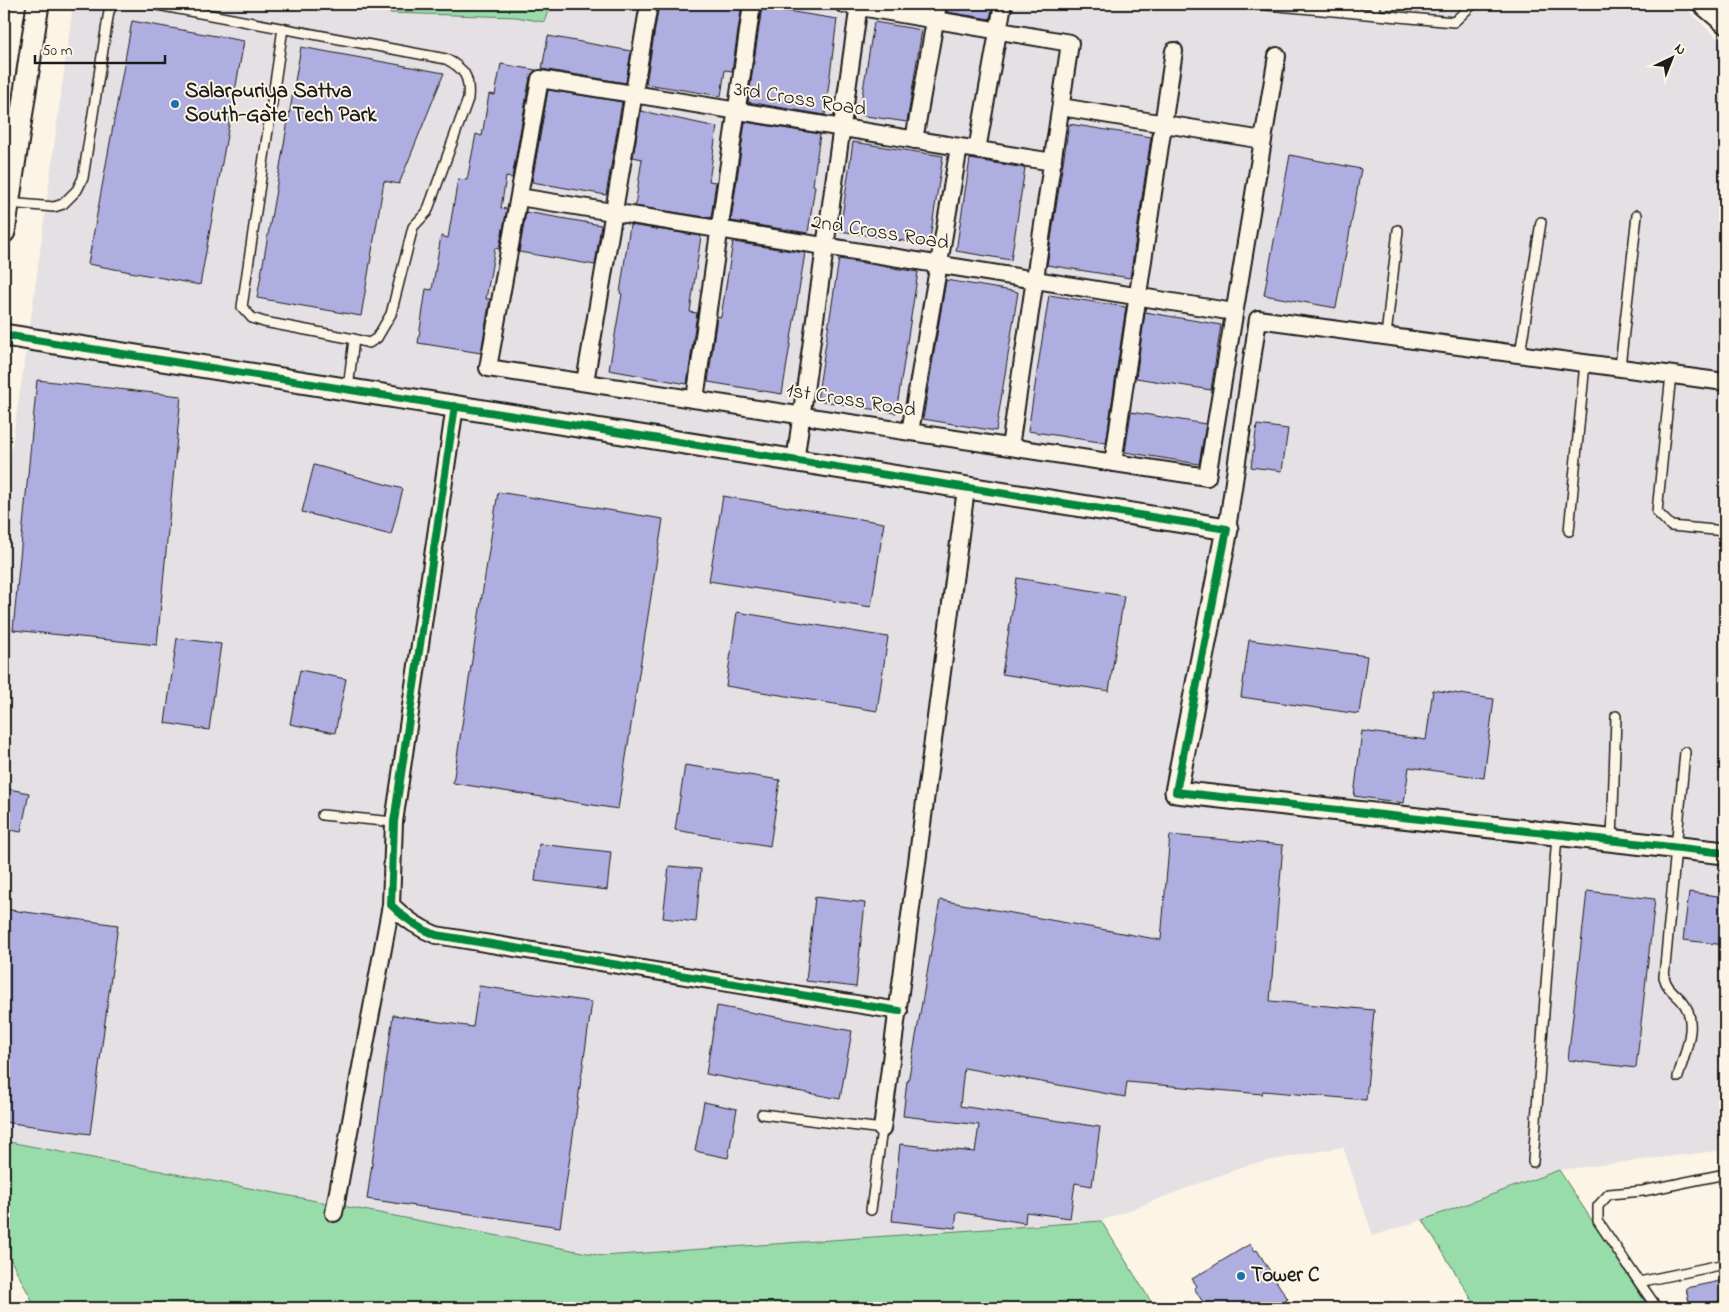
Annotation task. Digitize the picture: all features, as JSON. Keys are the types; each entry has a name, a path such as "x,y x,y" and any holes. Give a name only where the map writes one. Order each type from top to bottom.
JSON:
{"street":[{"path":"4,232 38,4"},
{"path":"585,382 650,4"},
{"path":"695,399 752,4"},
{"path":"977,150 1003,4"},
{"path":"1704,4 1725,22"},
{"path":"795,462 842,128 854,5 936,12 998,31 1070,44 1010,447"},
{"path":"914,140 936,12"},
{"path":"1113,463 1174,51"},
{"path":"1234,312 1277,56"},
{"name":"3rd Cross Road","path":"519,197 540,79 1053,162"},
{"path":"1061,107 1263,140"},
{"path":"910,432 959,147"},
{"name":"2nd Cross Road","path":"519,197 1234,312"},
{"name":"1st Cross Road","path":"519,197 488,368 1207,477 1234,312"},
{"path":"1725,382 1258,319 1227,529 1176,792 1725,853"},
{"path":"4,335 795,462 1227,529"},
{"path":"334,1213 391,905 394,822 455,406"},
{"path":"882,1129 899,1011 966,488"},
{"path":"391,905 421,930 436,935 899,1011"}],"lane":[{"path":"8,203 54,207 63,204 77,190 83,178 109,11 114,4"},
{"path":"152,4 282,28 446,59 457,65 467,76 470,85 468,99 427,212 413,227 391,314 377,338 369,343 264,322 252,318 242,307 282,28"},
{"path":"1254,4 1454,22 1473,4"},
{"path":"1374,15 1375,4"},
{"path":"1620,368 1637,215"},
{"path":"1520,354 1541,222"},
{"path":"1386,336 1398,230"},
{"path":"348,389 354,339"},
{"path":"1569,532 1585,363"},
{"path":"1670,374 1657,512 1671,526 1725,531"},
{"path":"1612,841 1616,716"},
{"path":"1678,1077 1689,1036 1689,1012 1666,986 1664,977 1685,752"},
{"path":"322,815 394,822"},
{"path":"1532,1162 1557,835"},
{"path":"762,1114 882,1129 871,1210"},
{"path":"1657,1308 1598,1221 1598,1206 1609,1194 1643,1191 1725,1174"},
{"path":"1639,1282 1725,1264"}],"shaded area":[{"path":"73,4 1681,4 1725,45 1721,59 1725,60 1725,1150 1559,1170 1423,1220 1373,1236 1343,1147 1247,1165 1101,1221 603,1256 4,1141 4,497 32,311"}],"green space":[{"path":"394,4 551,4 544,22 516,17 389,13"},
{"path":"4,1141 603,1256 1101,1221 1155,1308 36,1308 4,1247"},
{"path":"1559,1170 1649,1308 1477,1308 1423,1220"}],"building":[{"path":"659,4 742,4 732,71 725,70 721,96 646,84"},
{"path":"948,4 993,4 990,19 947,12"},
{"path":"762,7 837,19 825,115 748,102"},
{"name":"Salarpuriya Sattva South-Gate Tech Park","path":"132,21 244,41 200,285 88,264"},
{"path":"874,22 922,30 907,122 859,115"},
{"path":"548,36 631,51 626,83 542,69"},
{"path":"301,47 444,73 399,184 384,181 361,316 257,298"},
{"path":"501,64 536,70 530,77 512,178 506,177 501,208 507,209 499,249 495,248 486,299 490,299 481,353 418,343 426,289 432,290 441,236 448,238 458,179 467,180 476,134 482,136 489,94 495,95"},
{"path":"548,90 622,102 606,195 532,182"},
{"path":"641,111 717,127 709,181 716,182 711,218 635,206 642,159 633,157"},
{"path":"745,122 820,134 808,233 731,221"},
{"path":"1069,124 1151,137 1130,278 1047,265"},
{"path":"853,142 943,156 929,245 840,231"},
{"path":"1290,155 1361,169 1336,308 1264,295"},
{"path":"970,159 1025,168 1011,260 956,251"},
{"path":"526,212 601,225 595,265 519,252"},
{"path":"630,225 701,236 690,312 697,313 687,384 609,370 622,294 620,293"},
{"path":"733,242 805,253 782,394 708,382 717,316 721,317"},
{"path":"839,259 918,272 896,413 817,400"},
{"path":"946,280 1018,292 996,431 923,419"},
{"path":"1049,295 1126,307 1106,443 1028,431"},
{"path":"1145,312 1221,325 1211,390 1136,378"},
{"path":"37,380 181,396 157,645 13,630"},
{"path":"1131,412 1206,424 1199,464 1125,452"},
{"path":"1257,425 1288,429 1282,471 1251,467"},
{"path":"314,465 403,489 391,535 302,512"},
{"path":"498,492 663,519 618,809 453,783"},
{"path":"723,496 884,523 871,607 709,581"},
{"path":"1017,578 1124,596 1109,691 1002,674"},
{"path":"737,612 888,637 877,711 726,686"},
{"path":"177,638 221,644 209,730 165,723"},
{"path":"1249,640 1367,656 1359,714 1241,697"},
{"path":"300,670 346,679 335,733 290,724"},
{"path":"1433,690 1494,699 1484,778 1409,767 1404,803 1354,796 1362,731 1426,740"},
{"path":"685,765 780,780 770,846 675,830"},
{"path":"4,788 29,793 21,832 4,829"},
{"path":"1170,835 1283,845 1270,1001 1374,1010 1366,1100 1263,1091 1262,1094 1127,1082 1125,1097 964,1068 960,1106 1100,1127 1092,1186 1075,1183 1070,1218 1026,1212 1025,1223 957,1212 955,1228 892,1221 900,1144 975,1152 979,1125 903,1116 907,1081 940,900 1161,940"},
{"path":"539,844 611,852 607,890 535,881"},
{"path":"669,866 701,869 696,922 663,918"},
{"path":"1587,891 1655,899 1636,1068 1568,1060"},
{"path":"1689,892 1725,897 1725,945 1683,940"},
{"path":"815,897 865,903 856,987 806,981"},
{"path":"4,909 118,925 90,1134 4,1122"},
{"path":"479,986 592,1002 560,1227 367,1199 393,1015 473,1027"},
{"path":"717,1006 852,1031 840,1099 706,1074"},
{"path":"704,1102 737,1109 728,1158 695,1151"},
{"name":"Tower C","path":"1250,1244 1255,1251 1257,1250 1288,1299 1285,1301 1290,1308 1215,1308 1212,1303 1206,1307 1194,1288 1197,1286 1192,1279"},
{"path":"1725,1280 1725,1300 1690,1307 1686,1288"}],"cycle path":[{"path":"4,335 1227,529 1176,792 1725,853"},
{"path":"455,406 394,822 391,905 412,923 436,935 899,1011"}],"place":[{"name":"Salarpuriya Sattva South-Gate Tech Park","path":"175,104"},
{"name":"Tower C","path":"1241,1276"}]}
